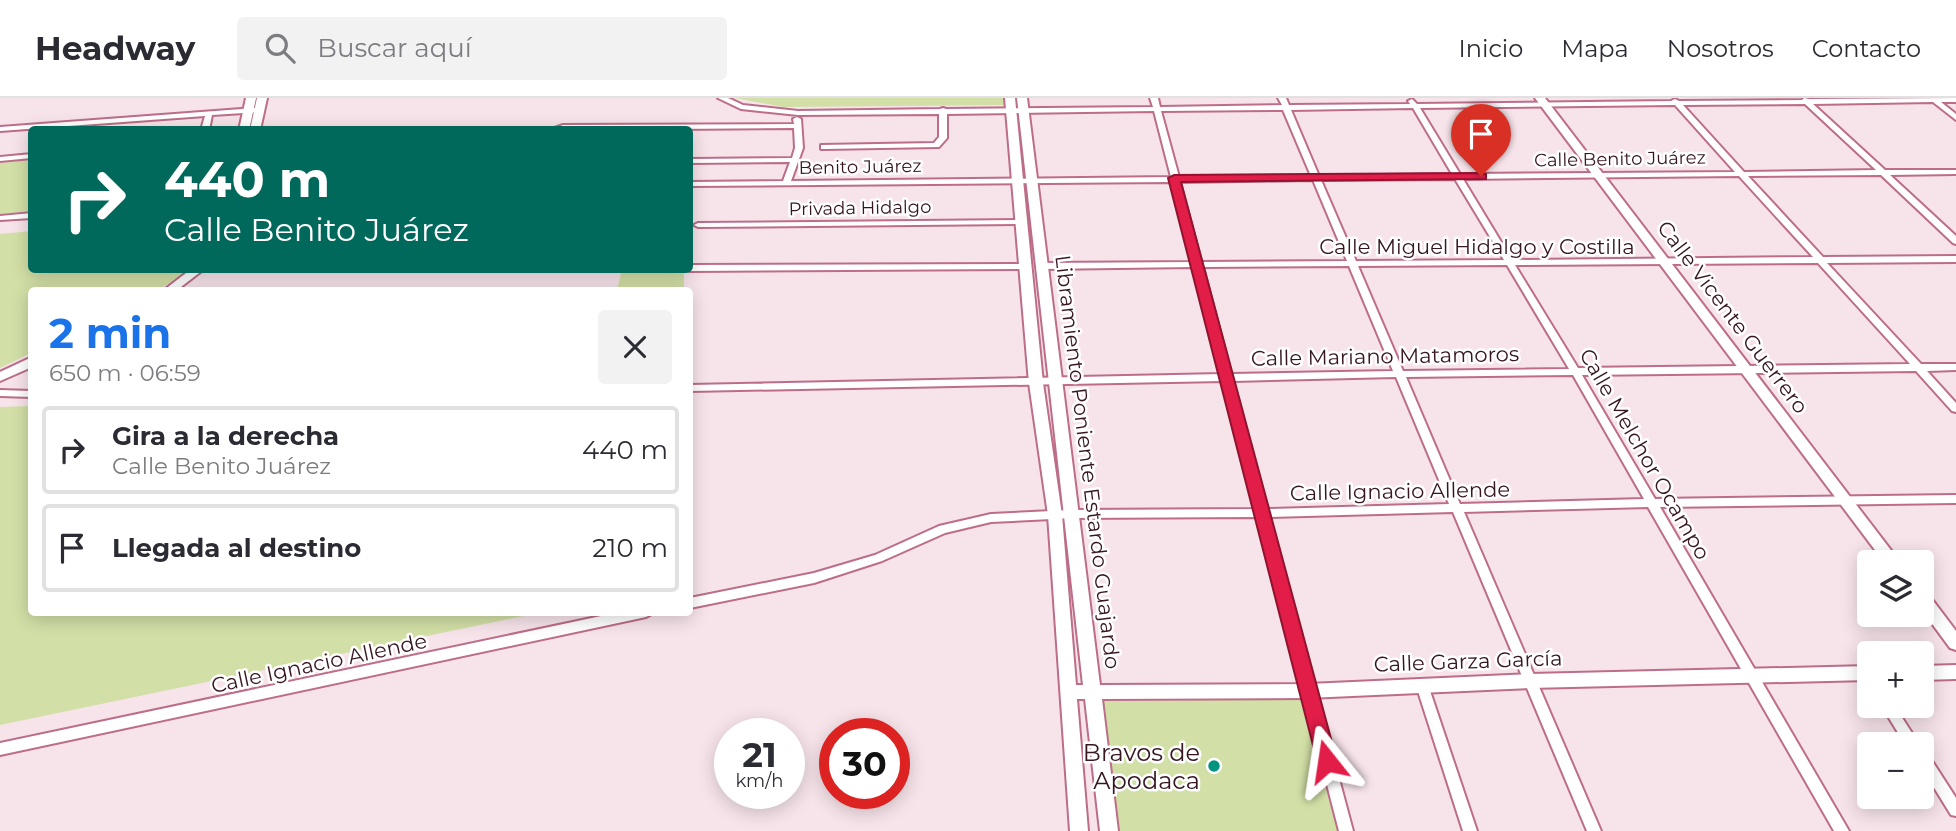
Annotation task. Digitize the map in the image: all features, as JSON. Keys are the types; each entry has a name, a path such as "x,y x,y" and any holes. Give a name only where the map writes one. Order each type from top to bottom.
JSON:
{"street":[{"path":"251,98 255,126"},
{"path":"246,126 262,98"},
{"path":"722,98 741,107 759,111 798,113 943,110 1016,103 1956,100"},
{"path":"1933,99 1956,118"},
{"name":"Calle Vicente Guerrero","path":"1542,100 1884,550"},
{"path":"1675,100 1956,409"},
{"path":"1805,100 1956,241"},
{"name":"Calle Melchor Ocampo","path":"1413,101 1575,371 1842,831"},
{"path":"1284,102 1594,831"},
{"name":"Libramiento Poniente Estardo Guajardo","path":"1016,103 1056,382 1068,692 1079,831"},
{"path":"1155,103 1346,831"},
{"path":"824,147 936,145 943,138 943,110"},
{"path":"85,126 148,119 253,113"},
{"path":"786,183 800,137 798,113"},
{"path":"205,126 206,116"},
{"path":"146,126 148,119"},
{"path":"680,126 797,125"},
{"path":"0,129 28,128"},
{"path":"0,159 28,156"},
{"path":"693,161 794,160"},
{"name":"Calle Benito Juárez","path":"1025,180 1956,172"},
{"name":"Libramiento Poniente Estardo Guajardo","path":"1025,180 1022,222 1036,383 1063,514 1094,693 1108,831"},
{"name":"Benito Juárez","path":"693,184 1025,180"},
{"path":"0,218 28,215"},
{"name":"Privada Hidalgo","path":"698,225 1022,222"},
{"name":"Calle Miguel Hidalgo y Costilla","path":"1041,266 1956,259"},
{"path":"693,268 1025,267"},
{"path":"174,287 193,273"},
{"path":"187,287 205,273"},
{"path":"0,377 28,363"},
{"name":"Calle Mariano Matamoros","path":"693,388 1575,371 1956,367"},
{"path":"0,384 28,371"},
{"path":"0,393 28,394"},
{"name":"Calle Ignacio Allende","path":"693,602 814,578 878,558 943,529 991,518 1063,514 1261,513 1652,503 1956,499"},
{"path":"1934,615 1956,643"},
{"name":"Calle Ignacio Allende","path":"0,749 627,616"},
{"path":"1934,673 1956,672"},
{"name":"Calle Garza García","path":"1068,692 1308,691 1530,681 1857,675"},
{"path":"1422,685 1470,831"},
{"path":"1934,776 1956,810"}],"green space":[{"path":"735,98 1005,98 1006,105 783,107"},
{"path":"28,160 28,211 0,214 0,163"},
{"path":"28,231 28,273 185,273 163,287 28,287 28,354 0,368 0,234"},
{"path":"621,273 684,273 684,287 618,287"},
{"path":"28,406 28,616 524,616 0,725 0,407"},
{"name":"Bravos de Apodaca","path":"1300,699 1338,831 1116,831 1102,701"}],"place":[{"name":"Bravos de Apodaca","path":"1214,766"}],"route":[{"path":"1327,761 1174,178 1481,176"}]}
